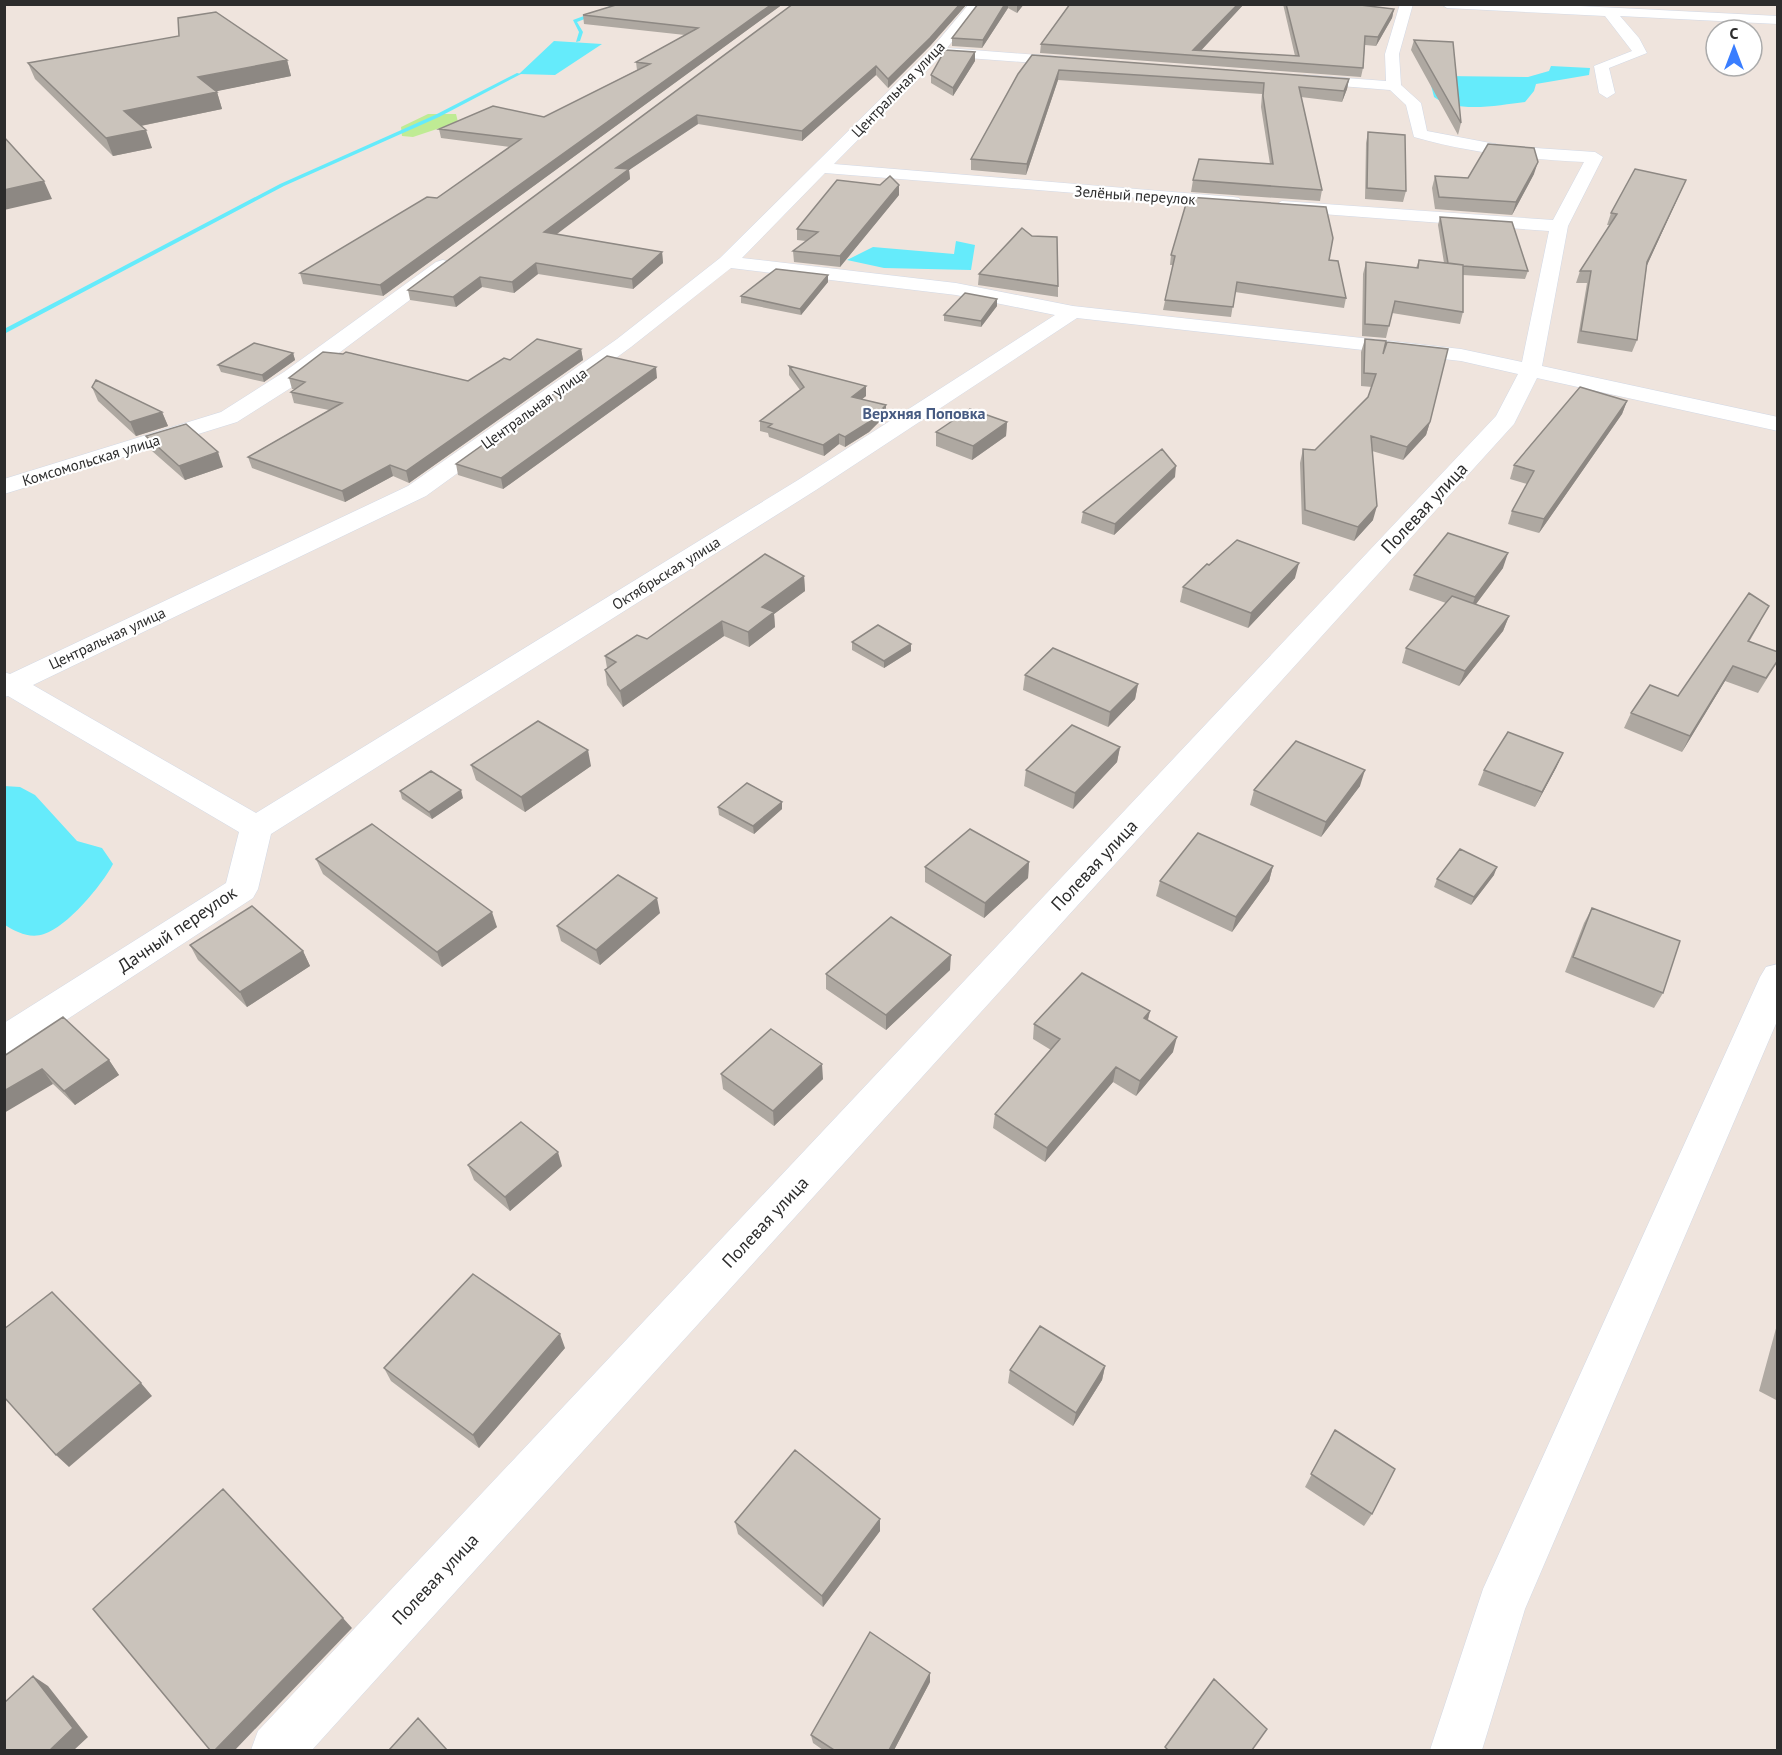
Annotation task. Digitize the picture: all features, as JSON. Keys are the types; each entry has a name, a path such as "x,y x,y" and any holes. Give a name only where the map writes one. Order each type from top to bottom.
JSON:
{"street":[{"name":"Центральная улица","path":"6,684 417,491 624,343 727,262 937,51 976,4"},
{"path":"1288,78 1394,86 1392,54 1407,4"},
{"path":"1447,4 1778,20"},
{"path":"1607,93 1601,66 1640,53 1634,41 1608,11"},
{"path":"937,51 1089,63"},
{"name":"Полевая улица","path":"277,1750 1506,419 1531,369 1559,226 1596,157 1451,142 1420,134 1413,103 1394,86"},
{"name":"Зелёный переулок","path":"819,168 1559,226"},
{"name":"Комсомольская улица","path":"4,487 229,417 292,377 454,257"},
{"path":"727,262 956,289 1072,312 1461,355 1778,424"},
{"name":"Октябрьская улица","path":"256,828 807,485 1072,312"},
{"path":"6,684 256,828"},
{"name":"Дачный переулок","path":"4,1042 241,889 256,828"},
{"path":"1456,1750 1501,1607 1778,976"}],"green space":[{"path":"428,114 456,114 458,122 413,137 402,136 401,127"}],"water":[{"path":"554,41 602,44 555,75 519,74"},
{"path":"1551,66 1590,68 1589,75 1536,84 1534,91 1525,102 1478,107 1444,102 1434,97 1431,85 1445,76 1528,77 1549,71"},
{"path":"956,241 975,245 971,270 884,268 847,260 873,247 954,254"},
{"path":"4,786 20,787 35,795 77,841 102,848 113,864 101,883 73,914 53,930 44,934 34,936 23,934 5,925"}],"building":[{"path":"619,4 772,4 380,285 300,273 427,197 437,198 521,139 439,129 493,106 544,117 650,64 636,62 698,28 583,15"},
{"path":"793,4 960,4 930,38 888,79 876,66 802,131 697,115 616,168 629,169 544,232 662,252 632,279 536,263 512,282 480,277 453,297 408,290"},
{"path":"978,4 1005,4 983,40 952,38"},
{"path":"1070,4 1238,4 1193,50 1299,56 1286,4 1352,4 1394,9 1378,37 1365,36 1363,68 1041,44"},
{"path":"216,12 287,60 198,77 217,92 124,111 146,130 106,138 28,63 179,36 178,18"},
{"path":"1414,40 1453,42 1461,123"},
{"path":"945,50 975,52 953,88 931,75"},
{"path":"1032,55 1349,79 1344,91 1299,87 1322,190 1193,180 1199,159 1273,164 1263,96 1264,83 1059,70 1027,164 971,159 1018,74"},
{"path":"1368,132 1405,135 1406,191 1367,188"},
{"path":"4,137 44,181 4,190"},
{"path":"1488,144 1534,148 1538,162 1516,202 1439,197 1435,176 1468,178"},
{"path":"1635,169 1686,180 1647,262 1637,340 1581,331 1591,271 1580,271 1617,214 1611,213"},
{"path":"890,176 899,185 840,256 793,251 818,232 797,229 837,180 880,185"},
{"path":"1188,197 1326,207 1333,238 1329,260 1338,261 1346,298 1237,282 1233,307 1165,300 1175,256 1171,255"},
{"path":"1440,217 1512,222 1528,271 1448,263"},
{"path":"1022,228 1032,236 1057,237 1058,286 979,274"},
{"path":"1419,260 1463,265 1463,312 1395,301 1389,326 1365,324 1366,262 1418,268"},
{"path":"776,269 828,275 800,309 741,296"},
{"path":"965,293 997,299 981,321 944,315"},
{"path":"537,339 581,349 406,471 390,465 342,491 248,457 342,403 291,392 305,382 289,378 323,352 343,354 346,352 468,381 504,358 510,360"},
{"path":"1365,339 1386,341 1383,354 1387,342 1448,349 1430,422 1407,447 1371,436 1377,506 1358,527 1305,510 1303,449 1315,450 1368,397 1376,374 1364,373"},
{"path":"254,343 293,353 262,375 218,365"},
{"path":"607,356 656,367 501,478 456,464"},
{"path":"789,366 866,386 852,397 886,405 869,422 845,437 839,434 823,445 768,427 772,424 760,421 804,387"},
{"path":"96,380 162,412 130,422 92,387"},
{"path":"1580,387 1627,401 1544,519 1512,511 1534,471 1514,465"},
{"path":"970,409 1007,422 973,446 936,432"},
{"path":"186,424 218,452 179,466 146,436"},
{"path":"1162,449 1176,466 1115,524 1083,512"},
{"path":"1448,533 1508,553 1475,597 1414,575"},
{"path":"1237,540 1299,563 1251,613 1183,587"},
{"path":"765,554 804,576 762,607 774,612 748,632 722,621 620,691 605,670 616,662 605,656 637,635 647,639"},
{"path":"1749,593 1769,606 1748,641 1778,652 1778,660 1766,678 1733,666 1690,736 1631,713 1650,685 1678,696"},
{"path":"1452,596 1509,616 1465,671 1406,648"},
{"path":"878,625 911,644 884,661 852,642"},
{"path":"1053,648 1138,684 1110,712 1025,675"},
{"path":"538,721 588,750 521,797 471,765"},
{"path":"1072,725 1120,747 1075,793 1026,770"},
{"path":"1508,732 1563,753 1542,792 1484,770"},
{"path":"1296,741 1365,770 1326,822 1254,790"},
{"path":"431,771 461,790 429,812 400,791"},
{"path":"747,783 782,802 753,826 718,807"},
{"path":"372,824 492,912 437,952 316,859"},
{"path":"970,829 1029,862 985,903 925,867"},
{"path":"1198,833 1273,866 1236,917 1160,881"},
{"path":"1460,849 1497,867 1474,897 1437,879"},
{"path":"618,875 657,898 596,950 557,926"},
{"path":"252,906 303,951 240,992 190,945"},
{"path":"1592,908 1680,941 1663,993 1573,957"},
{"path":"891,917 951,955 886,1015 826,974"},
{"path":"1082,973 1150,1011 1144,1018 1177,1037 1140,1081 1116,1067 1047,1148 995,1114 1060,1039 1034,1024"},
{"path":"63,1017 109,1060 64,1091 42,1069 4,1091 4,1056"},
{"path":"771,1029 822,1064 773,1111 721,1074"},
{"path":"521,1122 558,1152 505,1197 468,1165"},
{"path":"473,1274 560,1334 473,1435 384,1368"},
{"path":"52,1292 141,1383 56,1455 4,1397 4,1329"},
{"path":"1040,1326 1105,1366 1076,1413 1010,1370"},
{"path":"1335,1430 1395,1469 1372,1514 1311,1474"},
{"path":"795,1450 880,1519 822,1596 735,1522"},
{"path":"223,1489 343,1618 215,1750 210,1750 93,1609"},
{"path":"870,1632 930,1673 889,1750 834,1750 811,1735"},
{"path":"33,1676 73,1728 50,1750 4,1750 4,1703"},
{"path":"1214,1679 1267,1729 1252,1750 1168,1750 1165,1747"},
{"path":"418,1718 447,1750 389,1750"}],"waterway":[{"path":"578,41 581,32 575,21 621,4"},
{"path":"4,332 282,185 437,116 519,74"}],"district":[{"name":"Верхняя Поповка","path":"924,413"}]}
